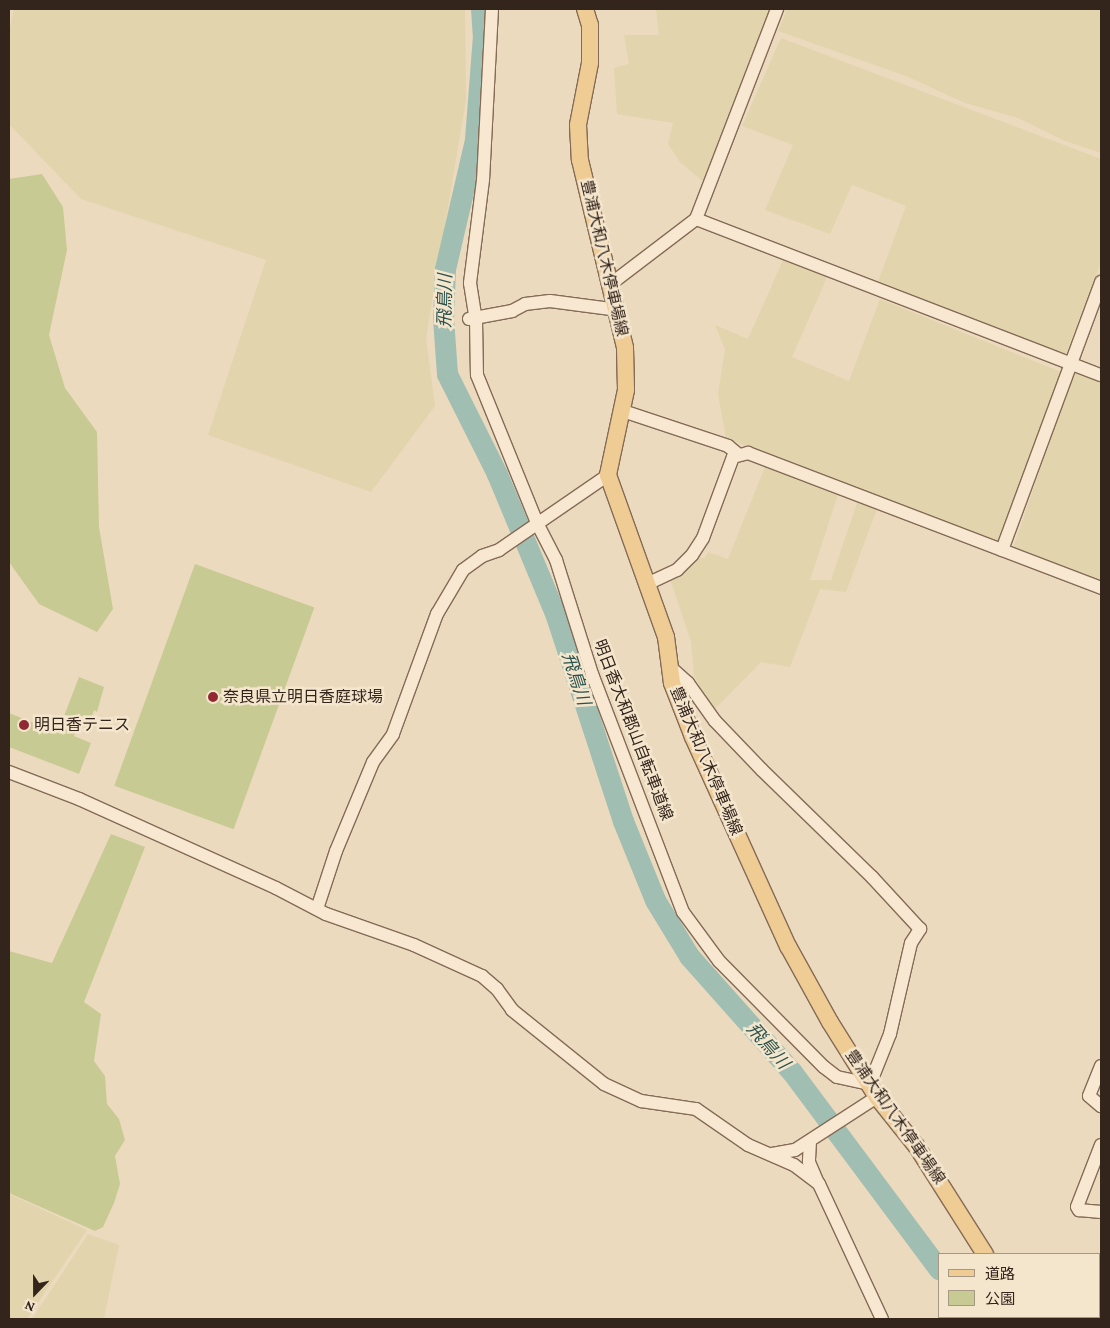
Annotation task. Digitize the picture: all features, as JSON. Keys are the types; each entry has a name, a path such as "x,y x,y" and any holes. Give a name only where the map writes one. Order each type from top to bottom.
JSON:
{"main road":[{"name":"豊浦大和八木停車場線","path":"585,9 590,25 590,63 578,125 580,160 612,283 625,348 626,390 608,475 649,584 666,637 672,683 693,737 788,946 872,1094 917,1147 984,1253"}],"street":[{"name":"明日香大和郡山自転車道線","path":"492,9 483,180 470,283 477,375 535,525 556,560 592,674 682,912 719,961 824,1067 837,1077 872,1094"},
{"path":"612,283 696,219 777,9"},
{"path":"696,219 1101,375"},
{"path":"1002,550 1101,282"},
{"path":"473,320 512,311 525,304 550,301 618,310"},
{"path":"623,411 728,446 739,455"},
{"path":"649,584 677,570 692,555 703,538 733,457 748,453 1101,588"},
{"path":"317,909 336,851 373,762 393,734 437,614 462,570 482,556 499,550 608,475"},
{"path":"670,667 688,683 715,721 872,877 920,929 911,943 890,1034 872,1094 814,1137 790,1152 770,1155"},
{"path":"9,772 97,807 317,909 420,948 482,976 498,989 512,1010 604,1084 641,1101 700,1111 748,1145 794,1165 819,1184"},
{"path":"1101,1066 1089,1096 1101,1106"},
{"path":"814,1137 809,1162 882,1319"},
{"path":"1101,1145 1077,1207 1079,1210 1101,1212"}],"shaded area":[{"path":"14,9 465,9 466,100 426,338 435,406 371,492 208,435 266,260 81,199 9,124 9,33"},
{"path":"656,9 773,9 707,185 680,162 668,144 673,123 617,114 614,68 629,64 624,35 659,35"},
{"path":"787,9 1101,9 1101,153 1065,141 1018,118 965,103 906,76 778,31"},
{"path":"781,38 1101,159 1101,262 1066,353 1061,354 878,282 906,206 852,185 830,234 765,210 793,145 742,126"},
{"path":"783,260 828,275 792,357 849,381 880,299 1061,372 1001,541 994,542 726,438 718,394 725,349 715,325 748,339"},
{"path":"1077,373 1101,383 1101,581 1013,548 1072,377"},
{"path":"765,467 838,495 810,580 831,580 858,500 877,509 846,592 820,589 790,667 761,662 713,711 694,676 691,642 670,579 689,568 699,556 704,559 708,552 728,559"},
{"path":"9,1194 87,1230 27,1319 9,1319"},
{"path":"88,1234 119,1245 104,1319 32,1319"}],"green space":[{"path":"42,174 63,207 67,250 49,335 65,388 97,432 99,527 113,609 97,632 39,604 9,562 9,179"},
{"name":"奈良県立明日香庭球場","path":"195,564 314,607 234,829 114,786"},
{"name":"明日香テニス","path":"79,677 104,687 97,712 94,710 91,719 82,716 74,736 91,743 79,774 9,747 9,713 64,735 67,727 61,724"},
{"path":"111,834 145,847 84,1002 101,1014 94,1061 105,1076 107,1104 119,1119 125,1140 115,1156 120,1184 114,1203 103,1227 95,1231 9,1193 9,951 52,963"}],"waterway":[{"name":"飛鳥川","path":"481,9 483,35 475,140 445,269 443,318 447,374 497,474 556,616 623,821 655,900 689,956 792,1072 938,1268"}],"place":[{"name":"奈良県立明日香庭球場","path":"213,697"},
{"name":"明日香テニス","path":"24,725"}]}
